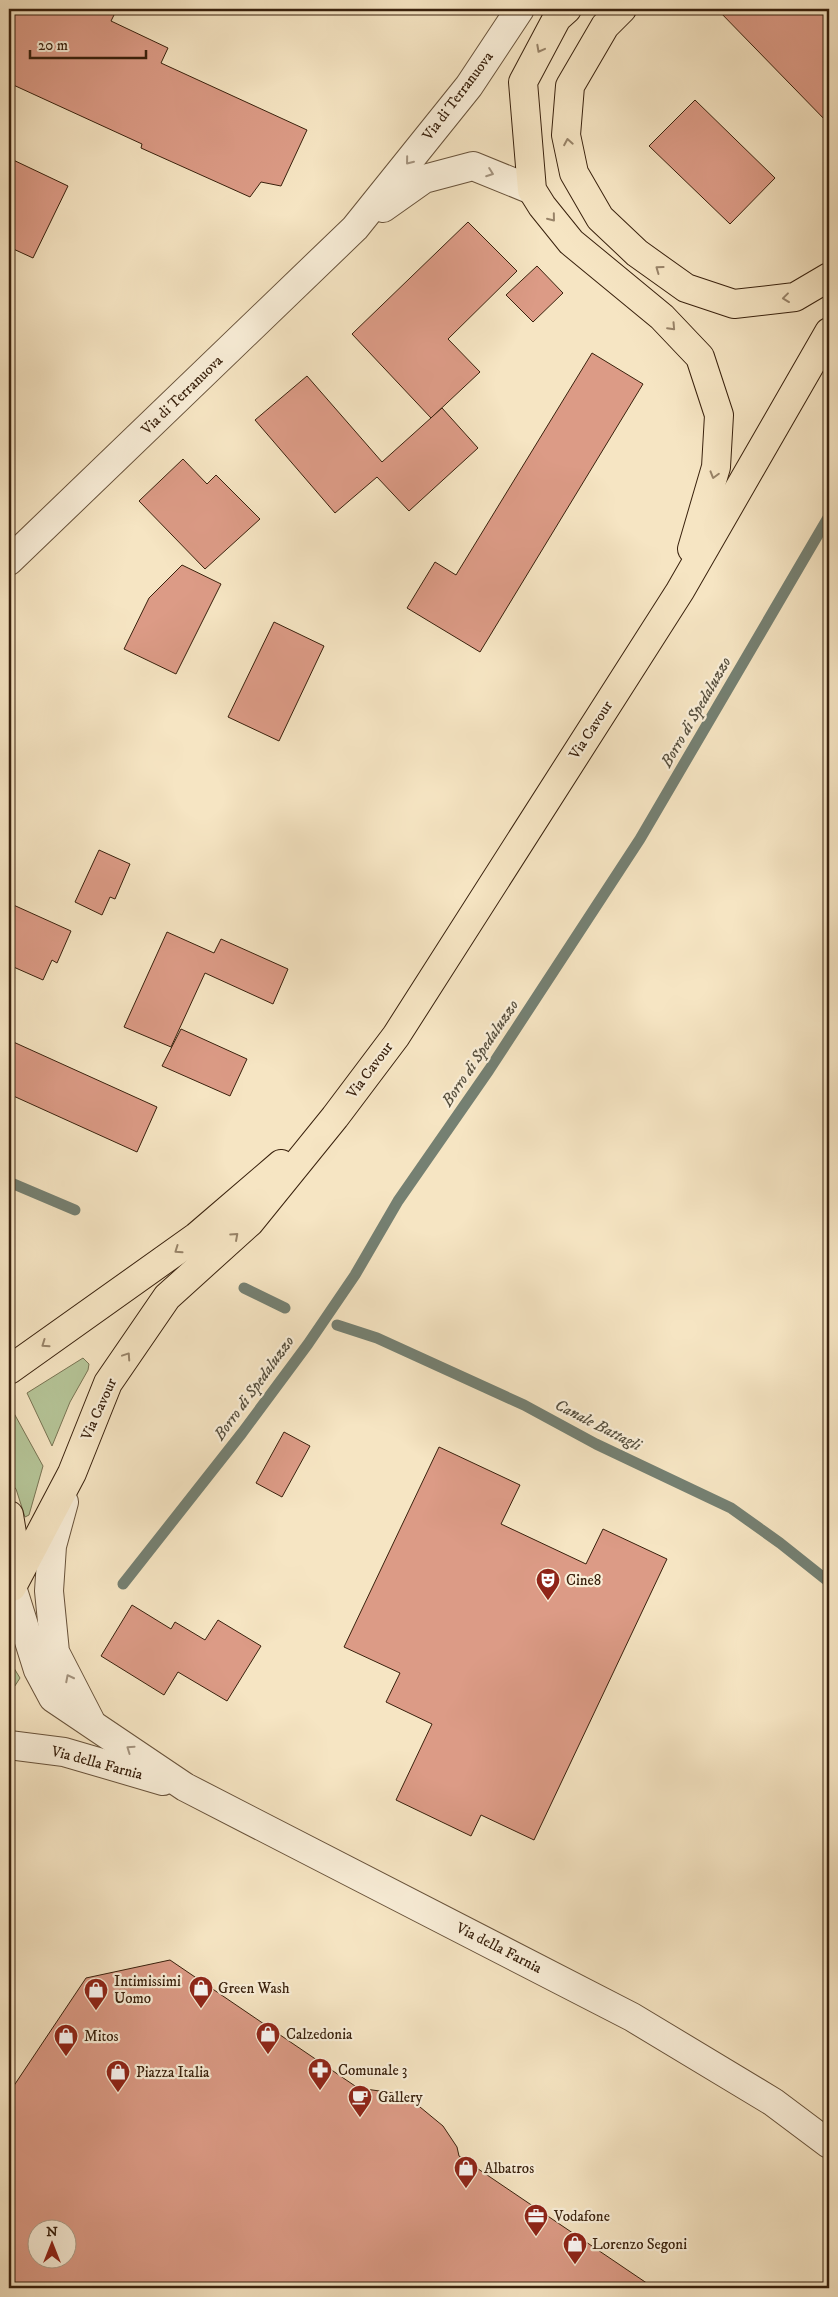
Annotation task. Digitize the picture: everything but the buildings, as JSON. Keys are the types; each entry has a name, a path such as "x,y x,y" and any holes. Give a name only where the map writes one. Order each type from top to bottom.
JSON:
{"main road":[{"path":"567,9 557,18 523,82 532,190 542,206 571,242 662,317 700,357 719,415 716,467 680,591"},
{"path":"622,9 605,26 570,86 566,135 574,173 600,218 637,253 686,288 734,304 794,297 829,277"},
{"name":"Via Cavour","path":"10,1590 72,1473 108,1383 166,1297 250,1222 335,1117 396,1036 680,591 829,332"},
{"name":"Via Cavour","path":"9,1370 196,1237 335,1117"},
{"path":"9,1515 16,1557 10,1590"}],"street":[{"name":"Via di Terranuova","path":"9,561 355,228 469,86 520,9"},
{"name":"Via di Terranuova","path":"355,228 424,178 472,166 532,190"},
{"name":"Via della Farnia","path":"72,1473 52,1546 49,1591 55,1652 91,1722"},
{"name":"Via della Farnia","path":"10,1590 38,1670 53,1698 185,1787 610,2005 817,2128 829,2144"},
{"name":"Via della Farnia","path":"9,1745 64,1752 185,1787"}],"green space":[{"path":"83,1358 89,1364 88,1370 70,1402 52,1446 27,1393"},
{"path":"10,1406 43,1466 29,1515 25,1517 16,1489 9,1481"},
{"path":"9,1660 20,1678 9,1695"}],"waterway":[{"name":"Borro di Spedaluzzo","path":"123,1584 242,1433 308,1344 355,1275 398,1201 489,1070 640,839 829,516"},
{"name":"Canale Battagli","path":"9,1182 75,1210"},
{"name":"Canale Battagli","path":"244,1288 285,1308"},
{"name":"Canale Battagli","path":"337,1325 377,1338 524,1405 596,1444 731,1508 780,1543 829,1582"}],"place":[{"name":"Cine8","path":"548,1601"},
{"name":"Green Wash","path":"201,2009"},
{"name":"Intimissimi Uomo","path":"96,2011"},
{"name":"Calzedonia","path":"268,2055"},
{"name":"Mitos","path":"66,2057"},
{"name":"Comunale 3","path":"320,2091"},
{"name":"Piazza Italia","path":"118,2093"},
{"name":"Gallery","path":"360,2118"},
{"name":"Albatros","path":"466,2189"},
{"name":"Vodafone","path":"536,2237"},
{"name":"Lorenzo Segoni","path":"575,2265"}]}
